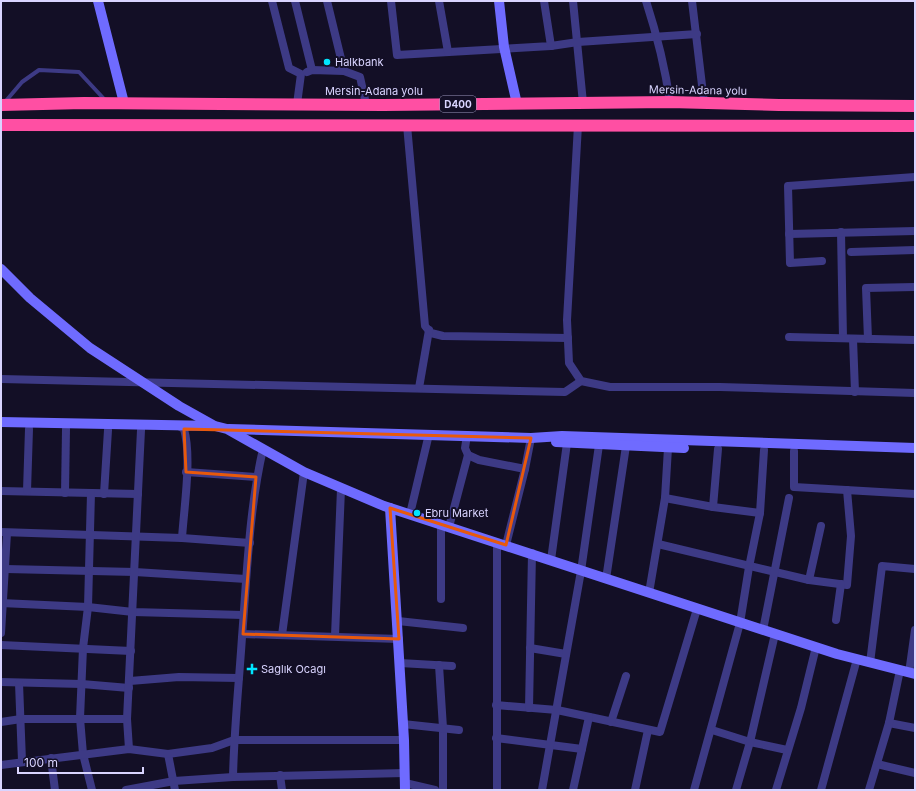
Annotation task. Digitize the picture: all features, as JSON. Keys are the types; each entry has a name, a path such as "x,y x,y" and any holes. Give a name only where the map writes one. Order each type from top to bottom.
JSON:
{"highway":[{"name":"Mersin-Adana yolu","path":"2,105 108,103 517,104 583,102 704,102 779,105 915,106"},
{"name":"D400","path":"1,125 578,124 915,126"}],"main road":[{"path":"98,1 124,103"},
{"path":"499,1 504,47 517,104"},
{"path":"1,269 30,298 90,348 142,382 179,406 215,426 227,429 304,472 340,489 390,508 532,553 581,571 740,623 870,663 908,672"},
{"path":"1,422 531,438 562,436 915,448"},
{"path":"1,428 141,430 215,426"},
{"path":"531,438 567,444 915,455"},
{"path":"390,508 399,639 405,782"}],"street":[{"path":"272,1 289,68 301,74 312,70 344,71 360,77 366,104"},
{"path":"295,1 312,70"},
{"path":"327,1 344,71"},
{"path":"391,1 397,54 448,52 504,47 551,46 578,42 697,34"},
{"path":"439,1 448,52"},
{"path":"544,1 551,46"},
{"path":"573,1 583,102"},
{"path":"646,1 658,36 664,60 670,102"},
{"path":"692,1 704,102"},
{"path":"297,104 301,74"},
{"path":"578,124 567,320 569,363 581,381 610,387 720,388 915,394"},
{"path":"407,125 425,326 431,334 443,336 568,338"},
{"path":"822,261 790,263 788,186 915,177"},
{"path":"789,234 915,231"},
{"path":"841,232 843,338"},
{"path":"851,252 915,250"},
{"path":"868,339 866,288 915,287"},
{"path":"419,388 429,330"},
{"path":"789,337 915,340"},
{"path":"853,339 855,392"},
{"path":"1,379 565,392 581,381"},
{"path":"181,427 186,437 186,472 182,538"},
{"path":"27,491 29,429"},
{"path":"65,492 66,429"},
{"path":"104,494 108,430"},
{"path":"129,749 127,719 141,430"},
{"path":"410,514 429,434"},
{"path":"441,598 445,526 468,455 465,448 467,435"},
{"path":"497,790 496,705 501,544 525,469 531,438"},
{"path":"551,560 567,444"},
{"path":"542,790 581,571 599,445"},
{"path":"606,579 626,446"},
{"path":"649,593 666,498 668,448"},
{"path":"233,777 234,740 246,579 256,477 263,449"},
{"path":"713,507 718,449"},
{"path":"694,790 712,730 740,623 760,513 764,450"},
{"path":"794,451 794,487 915,494"},
{"path":"468,455 479,460 525,469"},
{"path":"186,472 256,477"},
{"path":"282,635 304,472"},
{"path":"335,636 340,489"},
{"path":"658,544 749,567 809,580 847,585 852,536 847,490"},
{"path":"1,491 138,494"},
{"path":"92,493 89,535 88,607 83,648 80,718 83,754 92,790"},
{"path":"666,498 713,507 760,513"},
{"path":"763,630 789,498"},
{"path":"809,580 821,526"},
{"path":"1,633 2,604 6,569 4,558 4,532 182,538 250,543"},
{"path":"529,708 532,553"},
{"path":"870,663 882,566 915,569"},
{"path":"6,569 135,572 246,579"},
{"path":"836,620 841,584"},
{"path":"2,604 88,607 133,612 243,615"},
{"path":"496,705 557,710 660,732 697,609"},
{"path":"398,621 463,628"},
{"path":"870,790 890,723 908,672 915,630"},
{"path":"242,634 399,639"},
{"path":"736,790 750,742 775,634"},
{"path":"1,645 131,651"},
{"path":"776,790 801,708 816,647"},
{"path":"530,648 566,654"},
{"path":"821,790 857,659"},
{"path":"400,663 452,666"},
{"path":"439,665 443,728 443,790"},
{"path":"611,722 626,676"},
{"path":"1,682 129,684 179,677 239,678"},
{"path":"20,683 22,761"},
{"path":"573,790 589,717"},
{"path":"1,722 21,719 127,719"},
{"path":"890,723 915,728"},
{"path":"403,724 459,730"},
{"path":"635,790 648,730"},
{"path":"712,730 750,742 787,750"},
{"path":"496,738 582,749"},
{"path":"1,765 22,761 129,749 168,754 212,748 234,740 404,740"},
{"path":"168,754 175,790"},
{"path":"51,758 55,790"},
{"path":"877,764 915,773"},
{"path":"280,775 282,790"},
{"path":"126,790 174,781 280,775 405,782 435,790"}],"lane":[{"path":"2,105 22,82 39,70 79,72 108,103"}],"highlighted area":[{"path":"184,429 531,438 506,545 390,508 399,639 243,634 256,477 186,472"}],"place":[{"name":"Halkbank","path":"327,62"},
{"name":"Ebru Market","path":"417,513"},
{"name":"Saglık Ocagı","path":"252,669"}]}
